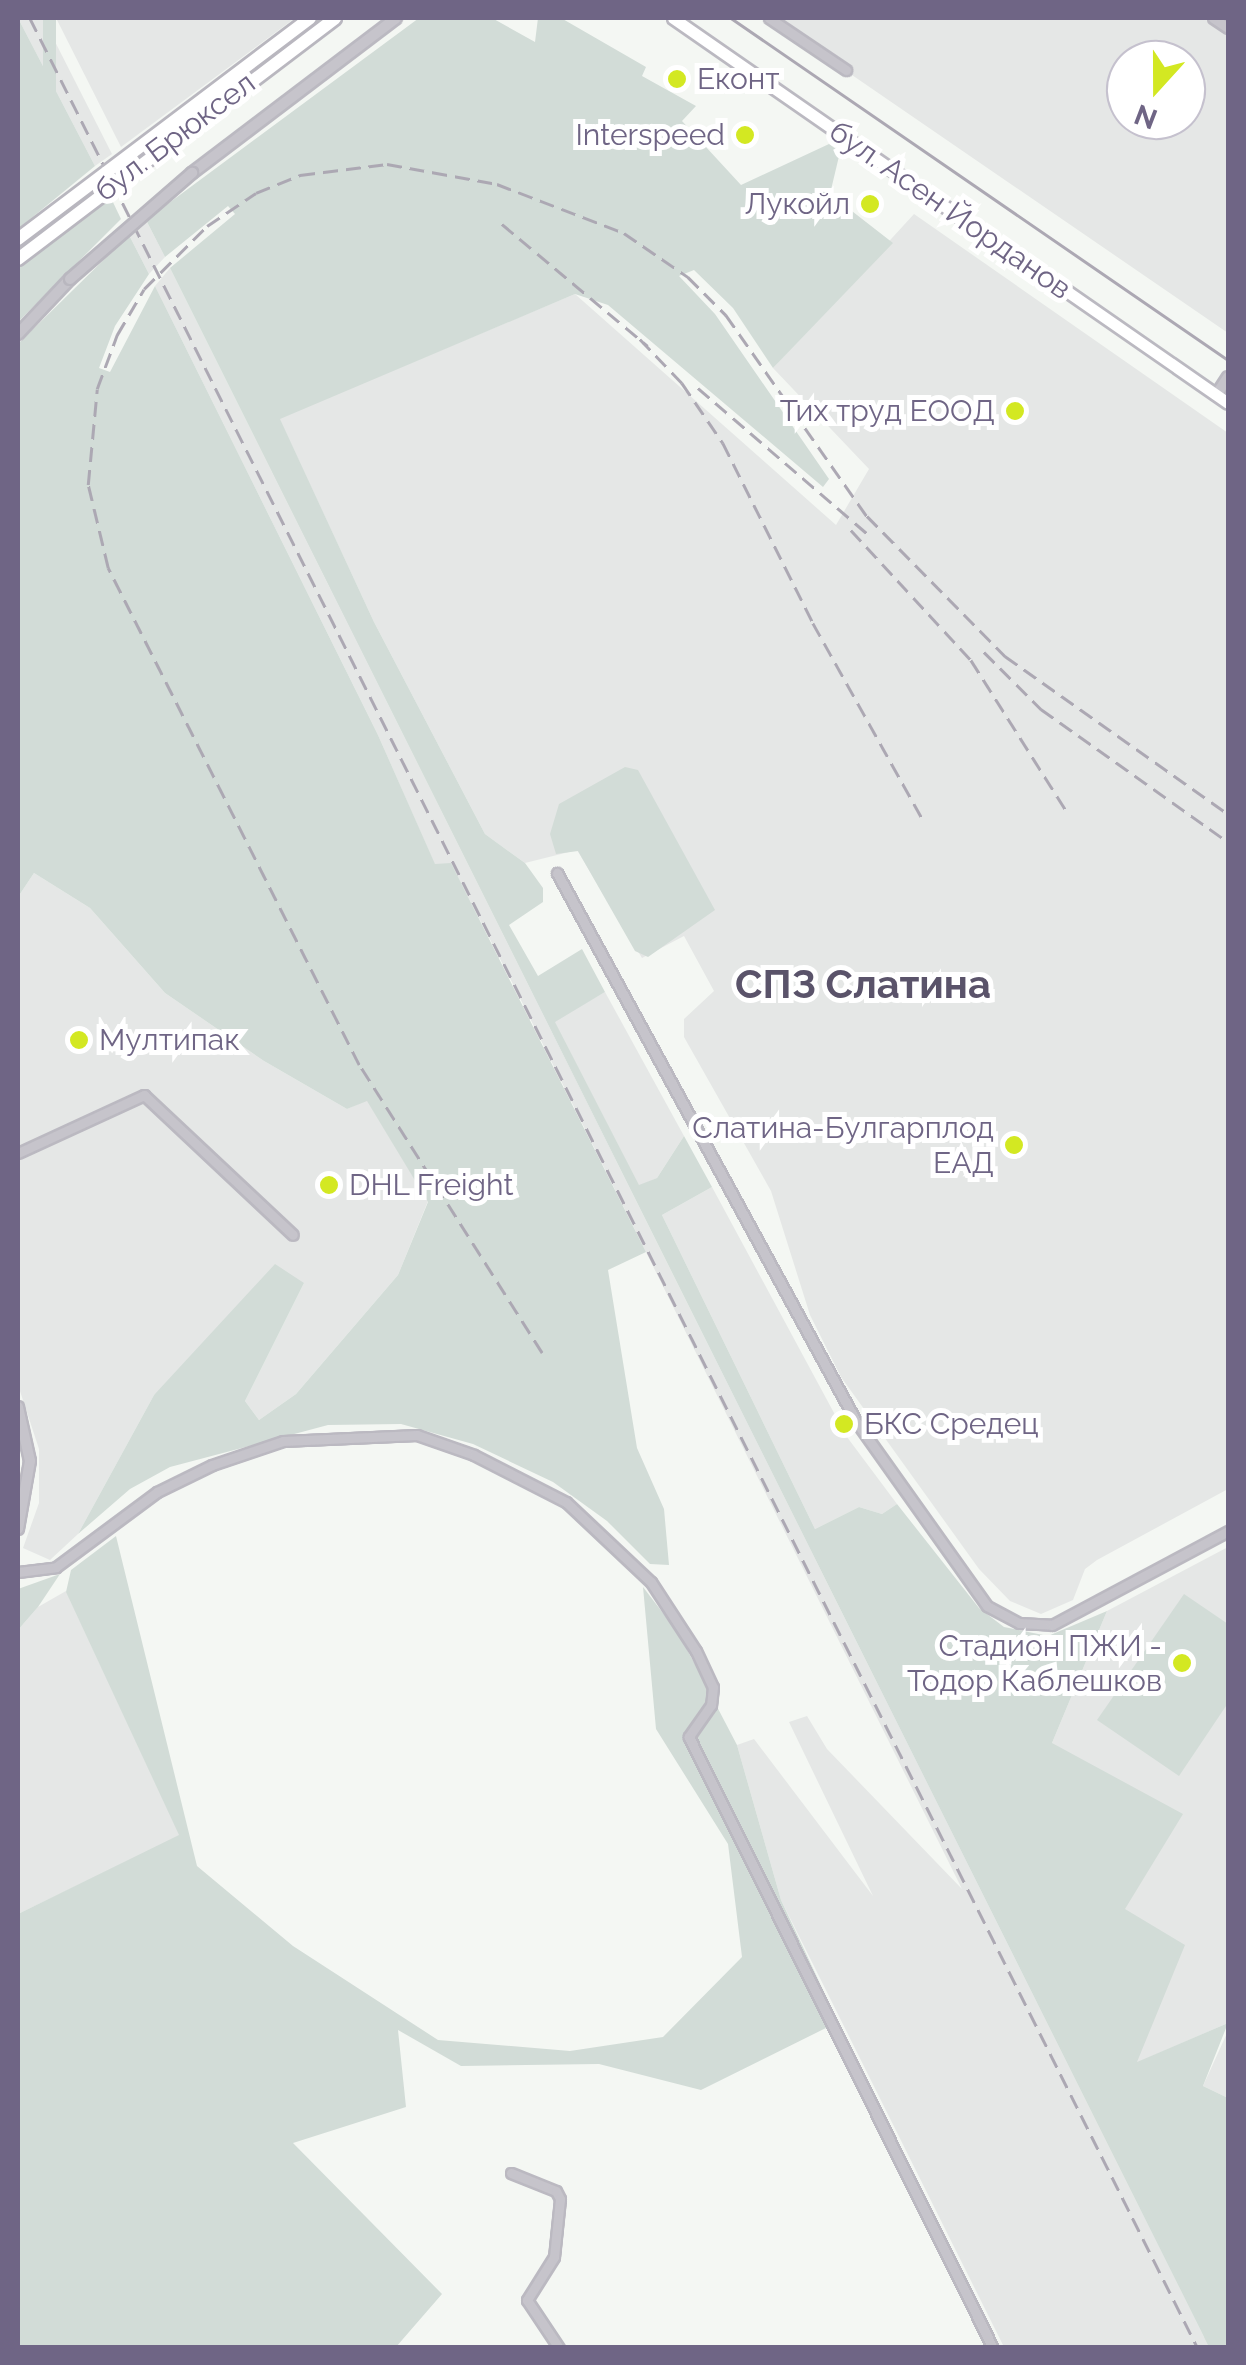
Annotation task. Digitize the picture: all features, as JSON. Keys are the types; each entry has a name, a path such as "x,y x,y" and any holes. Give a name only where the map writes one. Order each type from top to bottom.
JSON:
{"main road":[{"name":"бул. Брюксел","path":"18,238 310,18"},
{"name":"бул. Брюксел","path":"18,259 334,18"},
{"name":"бул. Асен Йорданов","path":"673,18 1228,403"}],"street":[{"path":"18,334 70,279 192,173 396,18"},
{"path":"769,18 846,70"},
{"path":"1212,18 1228,28"},
{"path":"1216,394 1228,377"},
{"path":"558,873 856,1422 987,1606 1019,1623 1052,1626 1228,1531"},
{"path":"18,1153 144,1095 294,1235"},
{"path":"18,1407 30,1461 18,1529"},
{"path":"18,1572 56,1567 157,1492 283,1441 417,1436 566,1502 650,1582 696,1651 714,1687 711,1706 689,1737 993,2348"},
{"path":"510,2173 560,2199 554,2257 527,2300 559,2348"}],"shaded area":[{"path":"18,18 43,18 112,154 95,166"},
{"path":"18,18 95,166 18,229"},
{"path":"43,18 56,18 56,171 43,171"},
{"path":"56,18 295,18 121,147"},
{"path":"419,18 492,18 535,42 538,18 561,18 646,67 642,76 696,106 682,121 741,185 829,144 840,152 830,194 893,243 773,368 733,308 694,270 679,276 715,314 829,479 823,487 608,305 575,294 280,419 374,622 485,834 525,863 543,888 543,902 509,925 538,976 582,949 605,992 555,1022 639,1185 657,1178 684,1136 712,1187 662,1215 815,1529 859,1507 882,1514 897,1504 979,1608 1004,1627 1048,1636 1107,1611 1052,1743 1183,1814 1125,1909 1185,1945 1137,2062 1228,2023 1203,2086 1228,2098 1228,2347 1209,2347 170,268 235,214 228,206 165,257 146,220"},
{"path":"769,18 1212,18 1228,28 1228,333"},
{"path":"110,196 121,219 18,322 18,268"},
{"path":"914,214 1228,433 1228,1489 1097,1560 1085,1569 1073,1600 1041,1614 1010,1601 979,1569 841,1377 810,1315 771,1191 684,1037 684,1019 714,991 684,936 642,958 577,850 525,863 485,834 374,622 279,418 575,294 836,525 869,469 773,368"},
{"path":"146,220 165,257 149,274 129,235"},
{"path":"129,235 149,274 115,326 99,368 110,372 155,286 378,735 435,864 451,863 646,1252 608,1270 637,1448 664,1509 669,1565 650,1564 607,1521 553,1482 473,1444 401,1424 328,1425 170,1467 130,1489 78,1534 154,1395 275,1264 304,1283 245,1401 259,1420 296,1394 398,1275 428,1202 367,1101 347,1109 264,1061 165,993 90,908 34,873 18,897 18,344"},
{"path":"170,268 1204,2337 1228,2347 1004,2347 781,1900 737,1745 754,1739 873,1896 789,1722 807,1716 827,1749 962,1889 514,986 451,864 435,865 378,735 155,286"},
{"path":"625,767 638,770 715,910 648,957 635,951 578,851 556,854 550,834 559,804"},
{"path":"34,873 90,908 165,993 264,1061 347,1109 367,1100 428,1201 398,1275 296,1394 259,1420 245,1401 304,1283 154,1395 78,1534 50,1560 23,1548 39,1503 39,1449 18,1385 18,897"},
{"path":"605,992 684,1136 657,1178 639,1186 554,1021"},
{"path":"712,1187 847,1437 897,1504 882,1514 859,1507 815,1529 662,1215"},
{"path":"116,1536 197,1866 293,1946 438,2040 570,2051 663,2037 742,1957 728,1844 656,1729 643,1587 679,1634 737,1745 781,1900 838,2022 701,2090 599,2064 461,2066 398,2030 406,2107 293,2143 442,2294 396,2347 18,2348 18,1914 179,1835 66,1592 71,1570"},
{"path":"1228,1547 1228,2023 1136,2063 1125,1910 1052,1743 1107,1611"},
{"path":"60,1574 38,1607 18,1630 18,1589"},
{"path":"66,1591 180,1836 18,1914 18,1630 38,1607"},
{"name":"Стадион ПЖИ - Тодор Каблешков","path":"1184,1594 1228,1624 1228,1703 1179,1776 1097,1720"},
{"path":"1228,2031 1228,2098 1203,2086"}],"tram line":[{"path":"731,18 1228,360"}],"railway":[{"path":"30,18 1198,2348"},
{"path":"542,1353 359,1065 108,568 88,485 97,389 117,335 144,289 207,226 256,193 300,175 387,164 497,184 624,233 688,277 726,315 867,516 1005,656 1228,814"},
{"path":"502,224 648,346"},
{"path":"640,339 682,383 723,443 813,623 925,823"},
{"path":"698,388 868,534"},
{"path":"851,530 971,660 1067,812"},
{"path":"984,652 1041,709 1228,842"}],"place":[{"name":"Еконт","path":"677,79"},
{"name":"Interspeed","path":"745,135"},
{"name":"Лукойл","path":"870,204"},
{"name":"Тих труд ЕООД","path":"1015,411"},
{"name":"Мултипак","path":"79,1040"},
{"name":"Слатина-Булгарплод ЕАД","path":"1014,1145"},
{"name":"DHL Freight","path":"329,1185"},
{"name":"БКС Средец","path":"844,1424"},
{"name":"Стадион ПЖИ - Тодор Каблешков","path":"1182,1663"}],"district":[{"name":"СПЗ Слатина","path":"863,984"}]}
